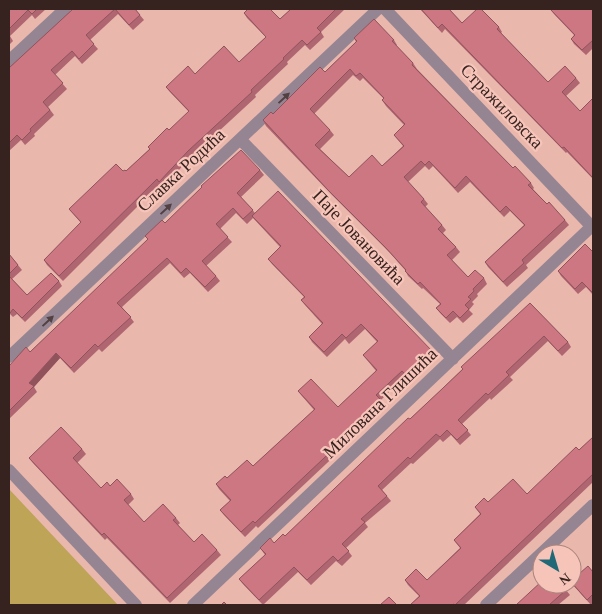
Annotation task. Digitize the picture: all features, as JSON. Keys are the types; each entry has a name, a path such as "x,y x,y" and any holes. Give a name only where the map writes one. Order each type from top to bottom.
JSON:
{"street":[{"path":"9,61 65,9"},
{"name":"Славка Родића","path":"10,354 378,9"},
{"name":"Стражиловска","path":"384,9 592,227"},
{"name":"Паје Јовановића","path":"240,139 452,358"},
{"name":"Милована Глишића","path":"193,605 592,227"},
{"path":"9,470 136,605"},
{"path":"486,605 593,505"}],"shaded area":[{"path":"9,489 118,605 9,605"}],"building":[{"path":"9,9 37,9 32,14 28,10 9,29"},
{"path":"73,9 115,9 86,35 94,44 79,59 72,51 51,70 63,83 43,102 50,110 30,129 31,131 22,140 17,135 9,143 9,68"},
{"path":"115,9 135,9 140,15 129,25"},
{"path":"248,9 270,9 280,19 291,9 336,9 317,28 321,32 307,45 302,40 251,90 252,92 188,151 159,182 157,179 59,276 44,260 81,222 69,209 116,164 123,171 126,171 150,149 148,147 167,128 169,130 189,111 166,87 188,66 195,74 224,46 239,62 266,37 244,13"},
{"path":"421,9 449,9 462,23 477,9 481,9 499,27 497,29 548,82 565,66 576,78 562,92 580,111 593,98 593,178 442,24 438,28"},
{"path":"550,9 593,9 593,40 582,50 571,39 575,35"},
{"path":"374,19 413,63 412,65 513,168 515,166 531,183 528,185 547,204 549,202 565,220 522,260 524,263 503,282 485,262 525,225 506,206 500,212 466,176 455,188 429,161 425,165 421,161 404,177 424,199 421,202 442,225 438,229 456,247 447,255 468,277 475,270 484,278 468,297 471,299 465,305 469,309 460,318 453,311 446,318 436,308 441,304 420,282 418,284 405,271 386,248 328,190 263,120 271,112 273,114 320,67 325,72 357,41 354,38","holes":["350,69 356,76 360,73 405,124 394,135 404,146 382,166 372,155 349,177 315,145 330,130 310,109"]},
{"path":"241,150 260,170 237,193 253,210 243,219 233,208 216,224 228,237 202,261 216,276 205,287 186,268 181,273 167,258 117,303 131,317 98,347 95,344 71,368 56,353 29,383 34,386 9,411 9,366 26,347 30,352 148,239 145,236 162,220 165,223 201,186"},
{"path":"278,191 433,352 407,376 402,371 376,395 381,400 355,425 357,427 255,523 253,521 241,532 220,510 231,500 216,484 225,476 227,478 247,460 253,466 315,409 298,391 311,379 338,407 377,370 363,355 378,341 361,324 346,338 342,334 324,352 309,337 323,323 301,300 305,297 268,259 281,246 252,216"},
{"path":"585,244 593,252 593,293 582,282 575,289 558,271"},
{"path":"9,254 18,265 9,274"},
{"path":"51,273 59,281 22,318 13,309 10,313 9,276 27,295"},
{"path":"530,303 568,342 558,351 544,336 506,372 509,375 488,395 486,393 458,420 468,430 457,440 447,430 440,437 436,434 410,459 408,457 378,486 387,496 361,519 365,522 342,544 349,551 338,561 333,556 307,580 294,567 259,600 239,579 266,554 260,548 270,538 274,543 283,534 285,536 408,418 410,419 463,369 461,367"},
{"path":"61,427 82,449 73,458 101,488 107,482 110,486 117,479 131,494 124,500 144,522 163,504 176,518 173,520 194,542 202,534 217,550 167,598 104,533 102,535 29,458"},
{"path":"593,437 593,474 455,605 410,605 420,596 405,580 416,569 427,580 461,548 454,540 481,514 475,507 484,498 488,502 513,479 527,494 576,447 579,450"},
{"path":"588,566 593,572 593,594 587,600 582,594 582,571"},
{"path":"532,590 532,594 561,594 549,605 516,605"},
{"path":"389,597 397,605 380,605"}]}
